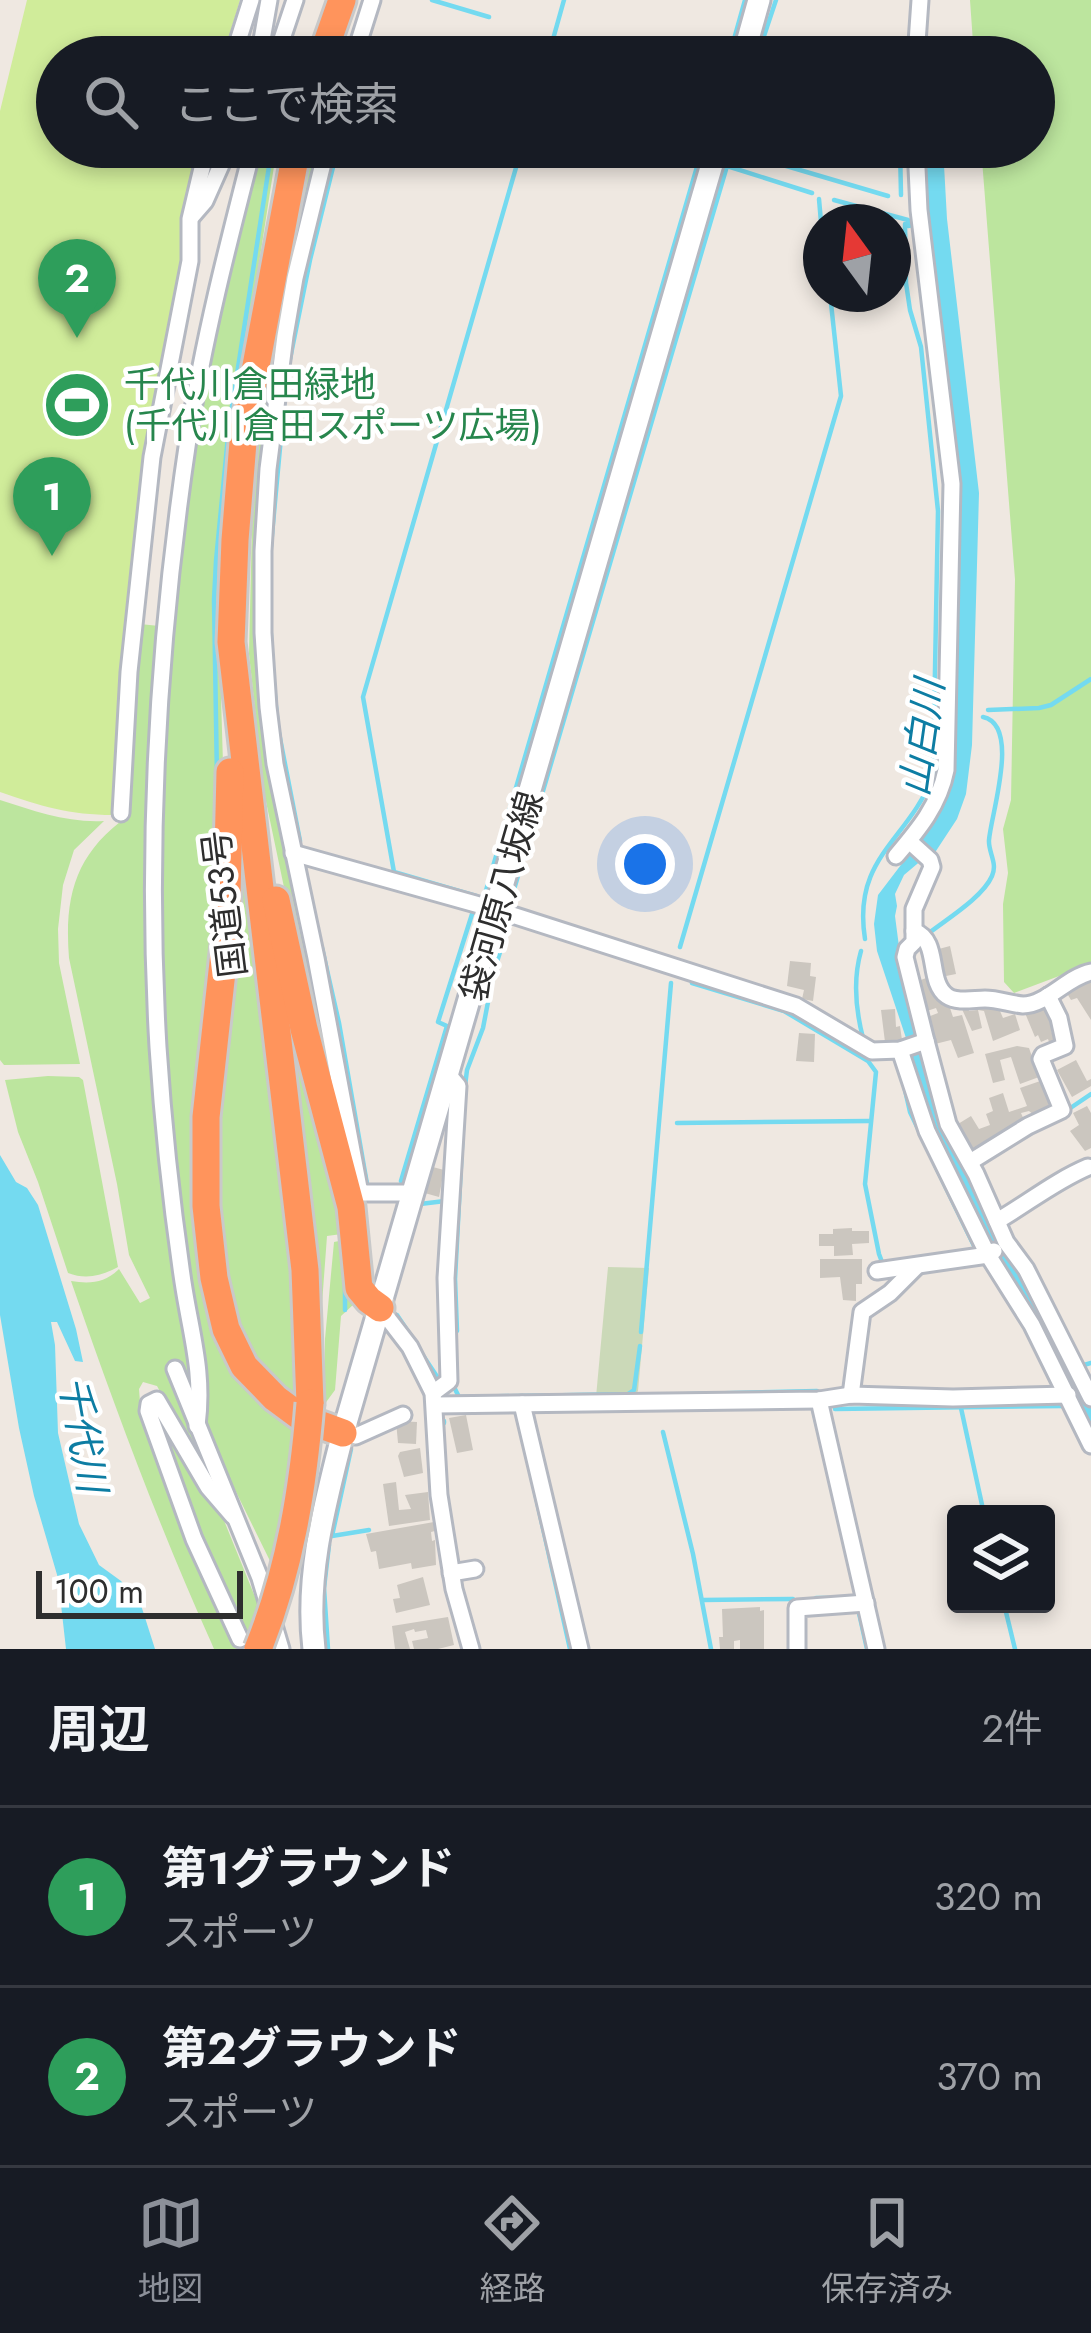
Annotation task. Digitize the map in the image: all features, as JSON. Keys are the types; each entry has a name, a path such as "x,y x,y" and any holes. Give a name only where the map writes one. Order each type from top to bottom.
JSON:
{"highway":[{"path":"329,36 342,0"},
{"name":"国道53号","path":"249,1644 278,1601 301,1495 310,1403 305,1270 231,642 244,430 293,168"},
{"path":"231,642 226,935 206,1117 206,1206 214,1278 226,1329 244,1366 274,1398 302,1418 344,1433"},
{"path":"239,726 304,1029 351,1207 359,1288 380,1308"}],"main road":[{"path":"749,36 759,0"},
{"name":"袋河原八坂線","path":"314,1649 310,1618 319,1528 344,1433 711,168"}],"street":[{"path":"240,36 251,0"},
{"path":"263,36 269,0"},
{"path":"283,36 295,0"},
{"path":"360,36 371,0"},
{"path":"917,36 920,0"},
{"path":"121,813 137,576 152,457 190,261 190,219 202,168"},
{"path":"190,219 219,168"},
{"path":"197,1426 199,1373 183,1283 158,1048 153,866 156,762 162,655 188,436 248,168"},
{"path":"322,168 295,278 268,469 262,551 268,707 275,764 359,1188 363,1193 413,1193"},
{"path":"896,856 931,813 946,770 952,484 917,168"},
{"path":"909,841 931,860 932,867 914,909 914,942 905,957 948,1124 1091,1398"},
{"path":"293,854 497,910 796,1006 872,1051 900,1050 926,1041"},
{"path":"914,931 927,939 941,988 956,999 1025,1005 1091,972"},
{"path":"970,1162 1062,1110 1041,1057 1065,1046 1056,1008 1048,996"},
{"path":"900,1050 927,1130 988,1256 1032,1325 1091,1445"},
{"path":"435,1399 448,1381 446,1278 458,1086 448,1075"},
{"path":"997,1221 1088,1167"},
{"path":"877,1270 988,1256 1006,1242"},
{"path":"850,1395 862,1312 917,1266"},
{"path":"380,1308 410,1347 435,1399 435,1462 451,1573 471,1649"},
{"path":"175,1369 260,1578 281,1649"},
{"path":"435,1399 522,1404 1068,1395"},
{"path":"233,1516 208,1487 157,1400 149,1404 194,1539 249,1644"},
{"path":"819,1400 877,1649"},
{"path":"522,1404 580,1649"},
{"path":"344,1433 356,1436 403,1414"},
{"path":"451,1573 475,1569"},
{"path":"796,1649 797,1608 866,1603"}],"green space":[{"name":"千代川倉田緑地 (千代川倉田スポーツ広場)","path":"27,0 240,0 229,36 36,36 36,168 195,168 181,223 183,262 143,471 124,644 113,815 55,809 0,792 0,111"},
{"path":"970,0 1091,0 1091,964 1014,993 1004,982 1003,904 1008,873 1003,829 1011,800 1015,579 983,168 1055,168 1055,36 973,36"},
{"path":"252,168 274,168 235,419 218,597 224,797 213,1313 296,1424 272,1565 208,1435 164,1034 160,858 166,677 208,355"},
{"path":"306,168 318,168 295,260 259,647 340,1128 319,1054 264,792 249,654 253,482 268,356"},
{"path":"140,624 159,626 149,966 195,1405 168,1367 209,1481 157,1386 143,1382 140,1402 159,1461 240,1649 214,1649 137,1463 71,1281 97,1281 119,1269 140,1303 150,1298 129,1255 68,935 72,895 85,861 128,816"},
{"path":"0,800 64,818 104,821 74,850 63,885 58,929 59,963 80,1064 4,1065 0,1060"},
{"path":"240,862 287,1176 298,1404 249,1361 224,1291 214,1119"},
{"path":"275,942 349,1233 327,1236 319,1345 312,1201"},
{"path":"48,1076 83,1080 118,1267 99,1275 68,1273 18,1132 5,1080"},
{"path":"349,1239 354,1304 341,1316 335,1390 324,1405 334,1242"},
{"path":"608,1267 649,1268 634,1396 596,1397"},
{"path":"158,1413 223,1518 260,1609 248,1642 202,1545"}],"water":[{"path":"924,168 944,168 979,493 972,745 966,794 957,819 934,854 904,875 895,894 901,962 942,1121 1091,1405 1091,1432 989,1247 922,1105 877,951 878,895 939,815 952,779 959,492"},
{"path":"0,1155 38,1205 76,1329 83,1362 75,1361 57,1322 51,1322 58,1433 79,1524 99,1565 140,1602 155,1649 66,1649 58,1578 19,1428 0,1315"}],"building":[{"path":"950,946 956,974 941,977 935,950"},
{"path":"790,961 811,963 810,976 816,977 813,1001 802,999 804,990 787,986"},
{"path":"1091,975 1091,1020 1077,998 1071,1000 1065,990"},
{"path":"929,977 958,1006 950,1008 953,1017 962,1015 974,1053 958,1058 951,1040 935,1044 925,1018 938,1013 936,1008 924,1012 918,981"},
{"path":"975,1004 1005,1009 1000,1011 1003,1018 1015,1014 1020,1030 993,1041 984,1011 978,1010 982,1028 972,1031 961,1007 977,1010"},
{"path":"1046,1004 1056,1028 1051,1030 1053,1036 1059,1034 1061,1040 1050,1045 1048,1039 1041,1042 1035,1037 1025,1013"},
{"path":"895,1009 902,1040 885,1042 881,1010"},
{"path":"799,1033 815,1034 814,1062 796,1061"},
{"path":"1017,1046 1029,1048 1039,1077 1020,1084 1011,1057 1000,1060 1005,1080 993,1083 985,1054"},
{"path":"1076,1060 1091,1086 1072,1097 1057,1070"},
{"path":"1046,1079 1057,1108 1035,1116 1029,1111 1021,1113 1024,1120 1014,1124 1017,1130 973,1150 958,1124 971,1116 979,1129 990,1125 989,1098 1003,1093 1009,1112 1027,1106 1020,1088"},
{"path":"1087,1106 1091,1148 1085,1151 1070,1131 1079,1125 1073,1113"},
{"path":"429,1166 444,1170 439,1197 421,1192"},
{"path":"852,1228 869,1231 869,1243 852,1244 853,1255 834,1256 834,1246 819,1246 819,1234"},
{"path":"820,1259 862,1259 856,1301 843,1300 840,1277 820,1278"},
{"path":"466,1415 473,1450 457,1453 449,1418"},
{"path":"396,1421 417,1422 416,1444 398,1443"},
{"path":"420,1448 423,1473 404,1477 400,1452"},
{"path":"396,1482 399,1510 411,1509 405,1495 428,1492 430,1520 389,1526 383,1484"},
{"path":"434,1522 436,1565 412,1569 411,1563 379,1569 366,1534"},
{"path":"423,1577 430,1605 396,1613 397,1585"},
{"path":"722,1609 764,1610 764,1649 740,1649 740,1640 734,1641 734,1649 720,1649"},
{"path":"448,1617 454,1645 414,1649 412,1641 428,1638 426,1630 414,1629 405,1632 410,1649 395,1649 392,1626"}],"waterway":[{"path":"432,0 489,17"},
{"path":"554,36 564,0"},
{"path":"735,36 745,0"},
{"path":"764,36 776,0"},
{"path":"217,778 216,561 229,426 269,168"},
{"path":"290,359 333,168"},
{"path":"476,896 394,872 363,697 516,168"},
{"path":"485,894 697,168"},
{"path":"510,903 726,168"},
{"path":"733,168 812,193"},
{"path":"793,168 888,196"},
{"path":"900,168 901,195"},
{"path":"819,199 819,204"},
{"path":"834,200 913,225"},
{"path":"680,947 841,396 832,312"},
{"name":"山白川","path":"865,939 863,911 874,869 933,776 938,511 921,347 911,312"},
{"path":"270,556 285,394"},
{"path":"270,616 272,658"},
{"path":"273,675 300,841"},
{"path":"988,710 1051,705 1091,679"},
{"path":"929,933 973,900 994,871 989,840 1002,753 994,724 983,717"},
{"path":"240,912 241,896"},
{"path":"401,1181 447,1026 438,1022 473,911"},
{"path":"490,968 504,926"},
{"path":"465,1086 508,927"},
{"path":"322,948 367,1184"},
{"path":"861,951 856,995 863,1038"},
{"path":"229,1032 237,954"},
{"path":"641,1332 671,983"},
{"path":"692,983 784,1011 868,1061 876,1072 865,1184 879,1254 886,1263"},
{"path":"903,1081 920,1133"},
{"path":"1066,1111 1091,1094"},
{"path":"677,1123 869,1121"},
{"path":"457,1331 463,1127"},
{"path":"935,1165 977,1252"},
{"path":"420,1204 445,1201"},
{"path":"345,1285 345,1310"},
{"path":"397,1315 411,1336"},
{"path":"453,1385 459,1397 628,1394 634,1390 640,1346"},
{"path":"420,1351 440,1381"},
{"path":"1084,1365 1091,1363"},
{"path":"656,1395 817,1391"},
{"path":"835,1409 1063,1406"},
{"path":"961,1408 982,1505"},
{"path":"814,1413 826,1463"},
{"path":"663,1432 711,1649"},
{"path":"351,1449 332,1536 369,1530"},
{"path":"532,1479 570,1649"},
{"path":"328,1649 324,1588 329,1545"},
{"path":"816,1598 830,1598"},
{"path":"703,1600 793,1599"},
{"path":"859,1613 867,1649"},
{"path":"1006,1613 1015,1649"}],"place":[{"name":"第2グラウンド","path":"77,338"},
{"name":"千代川倉田緑地 (千代川倉田スポーツ広場)","path":"77,405"},
{"name":"第1グラウンド","path":"52,556"}],"water label":[{"name":"千代川","path":"83,1434"}]}
